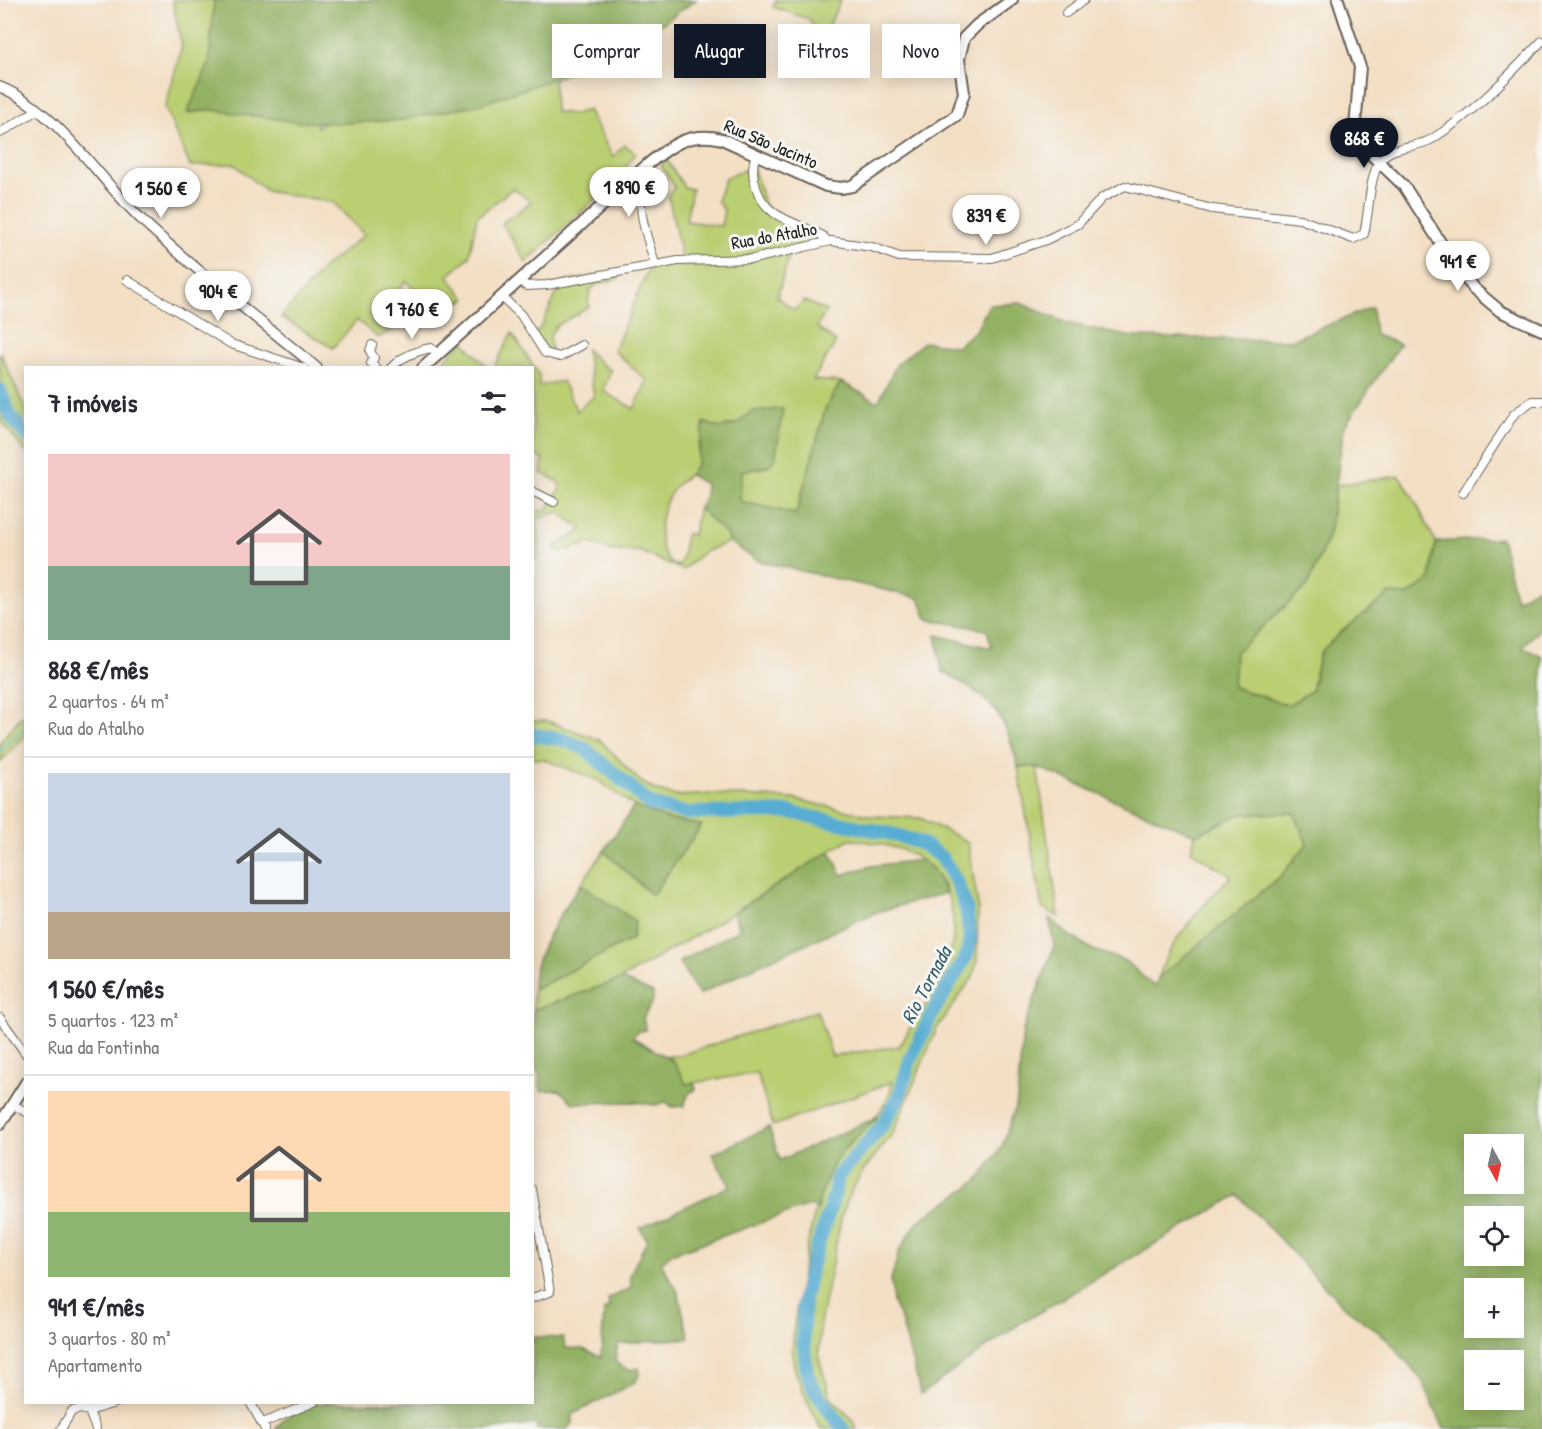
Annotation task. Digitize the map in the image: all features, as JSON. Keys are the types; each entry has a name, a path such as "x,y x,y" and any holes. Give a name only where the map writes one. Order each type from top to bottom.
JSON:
{"main road":[{"name":"Rua São Jacinto","path":"425,366 647,165 677,142 693,136 722,139 833,188 857,183 957,115 964,99 959,59 964,38 977,25 1012,0"},
{"path":"1338,0 1360,67 1356,135 1364,149 1410,193 1449,256 1473,288 1500,311 1542,330"},
{"path":"0,1124 24,1086"}],"street":[{"path":"1066,13 1080,1"},
{"path":"1379,162 1390,152 1431,140 1496,90 1542,41"},
{"path":"0,87 20,96 38,110 144,222 314,366"},
{"path":"0,133 38,110"},
{"path":"756,154 753,163 753,180 765,207 778,217 823,236 828,242"},
{"name":"Rua do Atalho","path":"520,280 526,286 547,285 678,261 753,259 828,242 872,247 899,257 992,258 1046,240 1078,224 1102,198 1125,186 1212,209 1300,219 1353,239 1364,234 1379,162"},
{"path":"647,165 648,172 641,196 641,215 655,264"},
{"path":"127,280 231,344 298,366"},
{"path":"502,297 521,315 545,353 561,357 582,345"},
{"path":"372,345 370,351 374,358 371,363 375,366"},
{"path":"393,366 403,357 418,351 431,348 438,354"},
{"path":"1463,493 1514,414 1532,401 1542,401"},
{"path":"534,492 554,502"},
{"path":"0,1018 24,1051"},
{"path":"12,1104 24,1111"},
{"path":"534,1200 550,1292 534,1297"},
{"path":"61,1429 72,1411 81,1409 89,1411 112,1404"},
{"path":"251,1404 264,1426 310,1404"},
{"path":"89,1411 96,1429"}],"green space":[{"path":"172,0 300,0 317,127 361,89 535,37 554,79 555,112 574,114 588,110 613,157 624,145 636,153 617,179 526,262 502,223 531,202 513,188 477,217 469,257 448,276 466,299 437,313 406,281 389,301 400,312 387,323 393,329 378,338 357,320 333,348 281,317 324,267 364,235 333,202 266,191 234,164 190,166 165,108 182,46"},
{"path":"214,0 696,0 662,24 552,24 552,78 555,78 481,104 402,120 344,123 297,122 212,110 187,113 209,64"},
{"path":"776,0 841,0 829,24 812,24 809,19 773,7"},
{"path":"667,160 684,187 692,189 686,221 721,226 724,210 717,201 725,178 753,166 765,207 828,242 791,249 777,297 794,310 805,301 826,311 817,327 836,342 813,380 841,382 826,407 796,515 739,502 742,471 766,467 752,411 737,424 720,428 699,444 696,467 671,492 660,524 662,547 666,557 673,565 680,565 687,533 693,535 699,508 726,534 730,542 703,552 683,570 639,551 612,551 590,543 559,552 554,549 582,529 558,512 537,519 540,545 538,557 534,559 534,511 546,511 561,487 557,481 541,473 543,459 534,455 534,367 539,375 539,386 562,381 577,411 594,396 586,349 611,370 603,391 634,409 647,381 614,351 650,265 682,260 668,195 675,187 661,165"},
{"path":"621,271 619,278 592,289 588,299 589,307 556,326 550,335 551,355 534,335 542,325 562,282"},
{"path":"1020,303 1067,323 1132,337 1291,340 1372,307 1375,335 1400,344 1344,427 1329,534 1308,585 1235,653 1233,687 1288,705 1311,691 1320,653 1341,632 1389,594 1408,595 1430,580 1436,542 1501,538 1516,600 1542,585 1542,627 1522,647 1542,656 1542,1429 1444,1429 1421,1379 1395,1348 1386,1338 1343,1306 1238,1195 1021,1323 921,1394 901,1320 893,1303 891,1280 899,1251 918,1221 977,1181 1002,1147 1017,1101 1023,1030 1054,946 1049,918 1069,935 1093,950 1126,961 1151,984 1156,985 1158,978 1281,876 1307,844 1294,813 1241,814 1195,835 1037,767 1018,767 1007,732 993,708 973,690 942,671 936,635 992,648 987,630 927,619 919,598 758,561 730,542 726,534 699,508 705,496 705,484 690,475 697,464 704,422 720,428 737,424 752,411 783,409 775,460 766,467 742,471 740,501 796,514 826,407 841,382 878,402 897,364 924,342 957,346 976,330 989,305"},
{"path":"512,333 533,366 495,366"},
{"path":"463,341 486,366 439,366"},
{"path":"0,352 24,406 24,451 0,419"},
{"path":"1399,476 1414,499 1436,542 1430,579 1408,595 1389,594 1341,632 1320,653 1311,691 1288,705 1233,687 1235,653 1308,585 1329,534 1336,485"},
{"path":"24,716 24,737 0,762 0,742 20,718"},
{"path":"534,721 547,721 600,740 640,781 655,790 675,796 713,794 794,799 872,816 920,818 968,842 978,906 977,961 973,977 937,1028 893,1133 863,1171 851,1191 842,1215 820,1323 819,1359 831,1398 852,1419 857,1429 821,1429 796,1374 793,1350 794,1325 810,1232 825,1180 839,1155 868,1126 884,1105 890,1094 892,1082 773,1126 757,1073 686,1084 673,1061 665,1056 677,1056 817,1011 832,1056 900,1046 928,1002 943,975 949,958 953,940 953,923 945,889 936,874 907,852 886,845 849,839 713,925 621,979 534,1010 534,989 632,939 635,921 581,884 604,851 652,895 701,826 670,820 634,806 597,780 543,759 534,759"},
{"path":"1018,767 1037,767 1059,917 1042,908"},
{"path":"634,806 670,820 702,825 652,895 604,851"},
{"path":"1295,813 1307,844 1281,876 1159,978 1157,985 1161,969 1177,940 1197,913 1231,876 1191,851 1195,835 1241,814"},
{"path":"830,851 842,875 871,866 921,860 933,869 946,893 877,912 756,966 699,995 679,962 740,929 733,913"},
{"path":"581,884 635,921 632,939 534,989 537,962 557,921"},
{"path":"621,979 653,993 653,1001 643,1018 646,1030 638,1031 632,1037 673,1061 686,1084 694,1083 696,1089 689,1093 684,1106 672,1107 666,1102 655,1105 636,1102 573,1103 559,1090 541,1091 538,1071 534,1069 534,1010"},
{"path":"878,1117 838,1158 826,1180 817,1210 812,1205 671,1254 661,1263 678,1292 689,1338 618,1344 615,1362 628,1370 639,1368 640,1374 634,1383 573,1414 573,1423 567,1429 536,1429 537,1424 495,1429 275,1429 286,1417 313,1404 534,1404 534,1337 563,1338 566,1348 583,1349 601,1357 604,1310 609,1308 608,1299 631,1288 630,1275 647,1240 640,1228 730,1186 712,1154 769,1127 780,1160"}],"waterway":[{"name":"Rio Tornada","path":"0,390 10,416 24,433"},
{"path":"0,750 24,729"},
{"name":"Rio Tornada","path":"534,735 561,739 584,748 650,804 685,813 789,812 896,835 923,844 942,858 956,881 966,907 970,937 967,955 933,1012 910,1060 899,1097 882,1126 837,1177 834,1196 811,1266 804,1298 803,1338 807,1374 815,1391 843,1429"}]}
